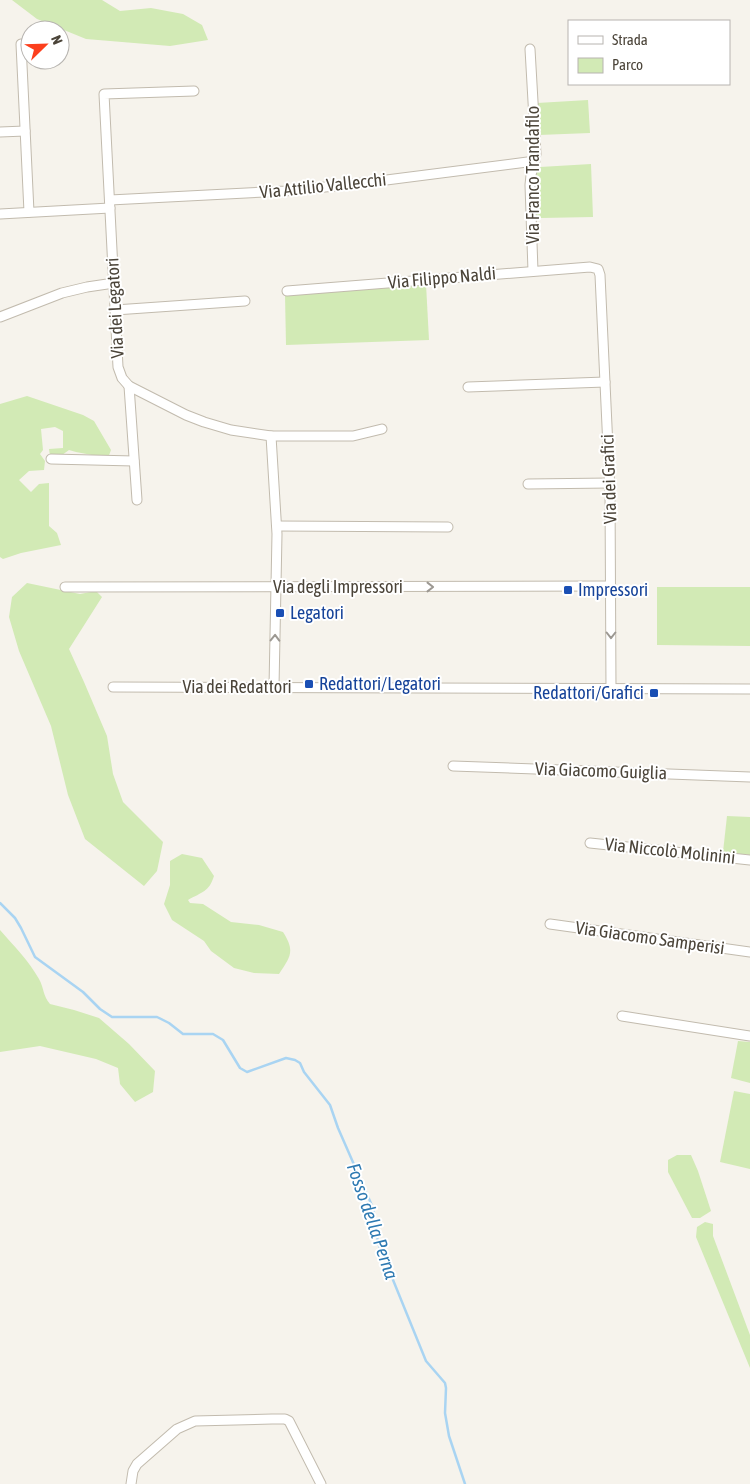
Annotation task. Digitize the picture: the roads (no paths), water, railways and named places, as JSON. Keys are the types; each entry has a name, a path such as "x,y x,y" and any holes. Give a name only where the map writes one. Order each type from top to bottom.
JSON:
{"street":[{"name":"Via Franco Trandafilo","path":"530,50 536,151 530,185 533,271"},
{"path":"22,70 29,212"},
{"name":"Via dei Legatori","path":"128,386 118,368 104,94 194,91"},
{"path":"0,132 25,131"},
{"name":"Via Attilio Vallecchi","path":"0,214 355,184 535,160"},
{"name":"Via Filippo Naldi","path":"287,291 533,271 592,267 598,269"},
{"name":"Via dei Grafici","path":"598,269 600,275 610,483 611,689"},
{"path":"0,317 62,293 114,283"},
{"path":"115,310 245,301"},
{"path":"468,387 605,382"},
{"path":"128,386 186,415 231,430 271,436 349,436 362,435 382,429"},
{"path":"128,386 138,500"},
{"path":"271,436 277,526 274,687"},
{"path":"51,459 134,461"},
{"path":"528,484 610,483"},
{"path":"277,526 448,527"},
{"name":"Via degli Impressori","path":"64,586 611,586"},
{"name":"Via dei Redattori","path":"113,687 750,689"},
{"name":"Via Giacomo Guiglia","path":"452,766 750,776"},
{"name":"Via Niccolò Molinini","path":"590,843 750,860"},
{"name":"Via Giacomo Samperisi","path":"550,924 750,952"},
{"path":"622,1016 750,1036"},
{"path":"131,1484 133,1471 137,1464 177,1429 186,1424 194,1421 272,1419 285,1419 289,1421 322,1484"}],"waterway":[{"name":"Fosso della Perna","path":"0,903 15,918 35,957 83,992 100,1009 112,1017 157,1017 169,1023 183,1034 213,1034 223,1040 240,1068 247,1072 286,1058 300,1063 304,1072 330,1105 373,1208 378,1243 426,1361 445,1383 445,1413 449,1436 465,1484"}],"place":[{"name":"Impressori","path":"568,590"},
{"name":"Legatori","path":"280,613"},
{"name":"Redattori/Legatori","path":"309,684"},
{"name":"Redattori/Grafici","path":"654,693"}]}
